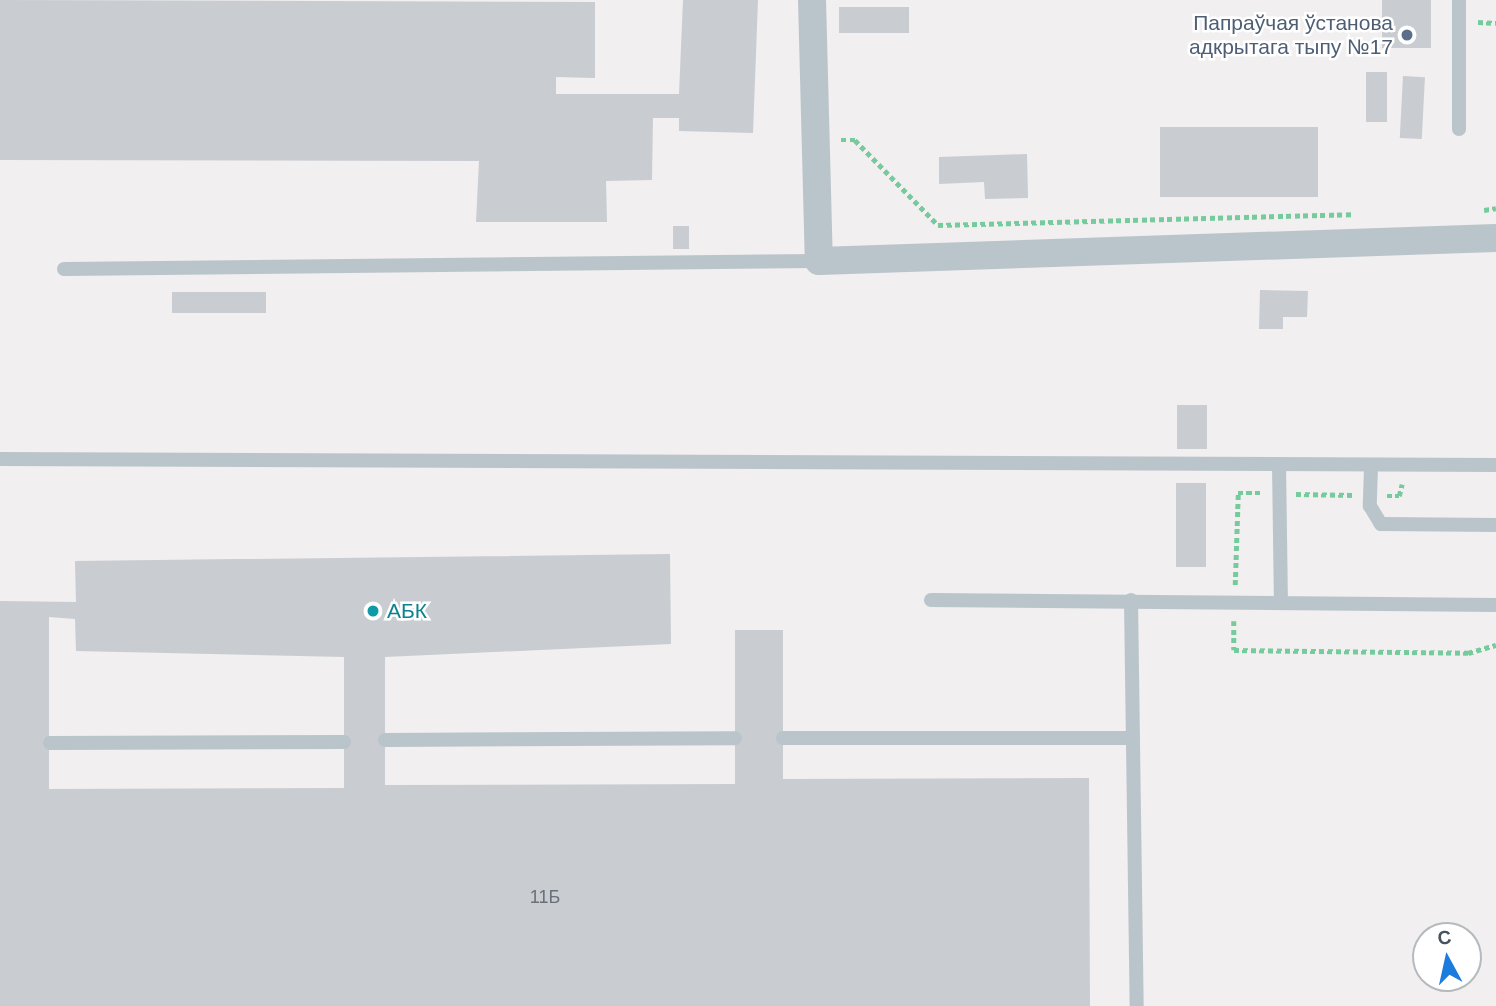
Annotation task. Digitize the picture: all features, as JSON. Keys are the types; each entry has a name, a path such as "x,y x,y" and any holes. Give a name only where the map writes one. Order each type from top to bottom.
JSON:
{"street":[{"path":"812,0 818,261 1496,238"}],"lane":[{"path":"1459,0 1460,129"},
{"path":"64,269 818,261"},
{"path":"0,459 1279,464 1371,468 1496,465"},
{"path":"1279,464 1281,603"},
{"path":"1371,468 1370,496 1374,520 1381,524 1496,525"},
{"path":"931,600 1496,605"},
{"path":"1131,600 1137,1006"},
{"path":"385,740 736,738"},
{"path":"783,738 1132,738"},
{"path":"50,743 344,742"}],"path":[{"path":"816,140 855,140 938,225 1357,214"},
{"path":"1469,211 1496,208"},
{"path":"1413,484 1399,484 1399,496 1238,493 1234,650 1468,653 1496,646"}],"building":[{"path":"0,0 595,2 595,78 556,77 556,94 679,94 683,0 758,0 753,133 679,131 679,118 653,118 652,180 606,181 607,222 476,222 479,161 0,160"},
{"name":"Папраўчая ўстанова адкрытага тыпу №17","path":"1382,0 1431,0 1431,48 1382,48"},
{"path":"839,7 909,7 909,33 839,33"},
{"path":"1366,72 1387,72 1387,122 1366,122"},
{"path":"1403,76 1425,77 1422,139 1400,138"},
{"path":"1160,127 1318,127 1318,197 1160,197"},
{"path":"1027,154 1028,198 985,199 984,182 939,184 939,157"},
{"path":"673,226 689,226 689,249 673,249"},
{"path":"1260,290 1308,291 1307,317 1283,317 1283,329 1259,329"},
{"path":"172,292 266,292 266,313 172,313"},
{"path":"1177,405 1207,405 1207,449 1177,449"},
{"path":"1176,483 1206,483 1206,567 1176,567"},
{"path":"670,554 671,644 385,657 385,785 735,784 735,630 783,630 783,779 1089,778 1090,1006 0,1006 0,601 76,602 75,561","holes":["49,617 75,619 76,651 344,657 344,788 49,789"]}],"place":[{"name":"Папраўчая ўстанова адкрытага тыпу №17","path":"1407,35"},
{"name":"АБК","path":"373,611"}]}
